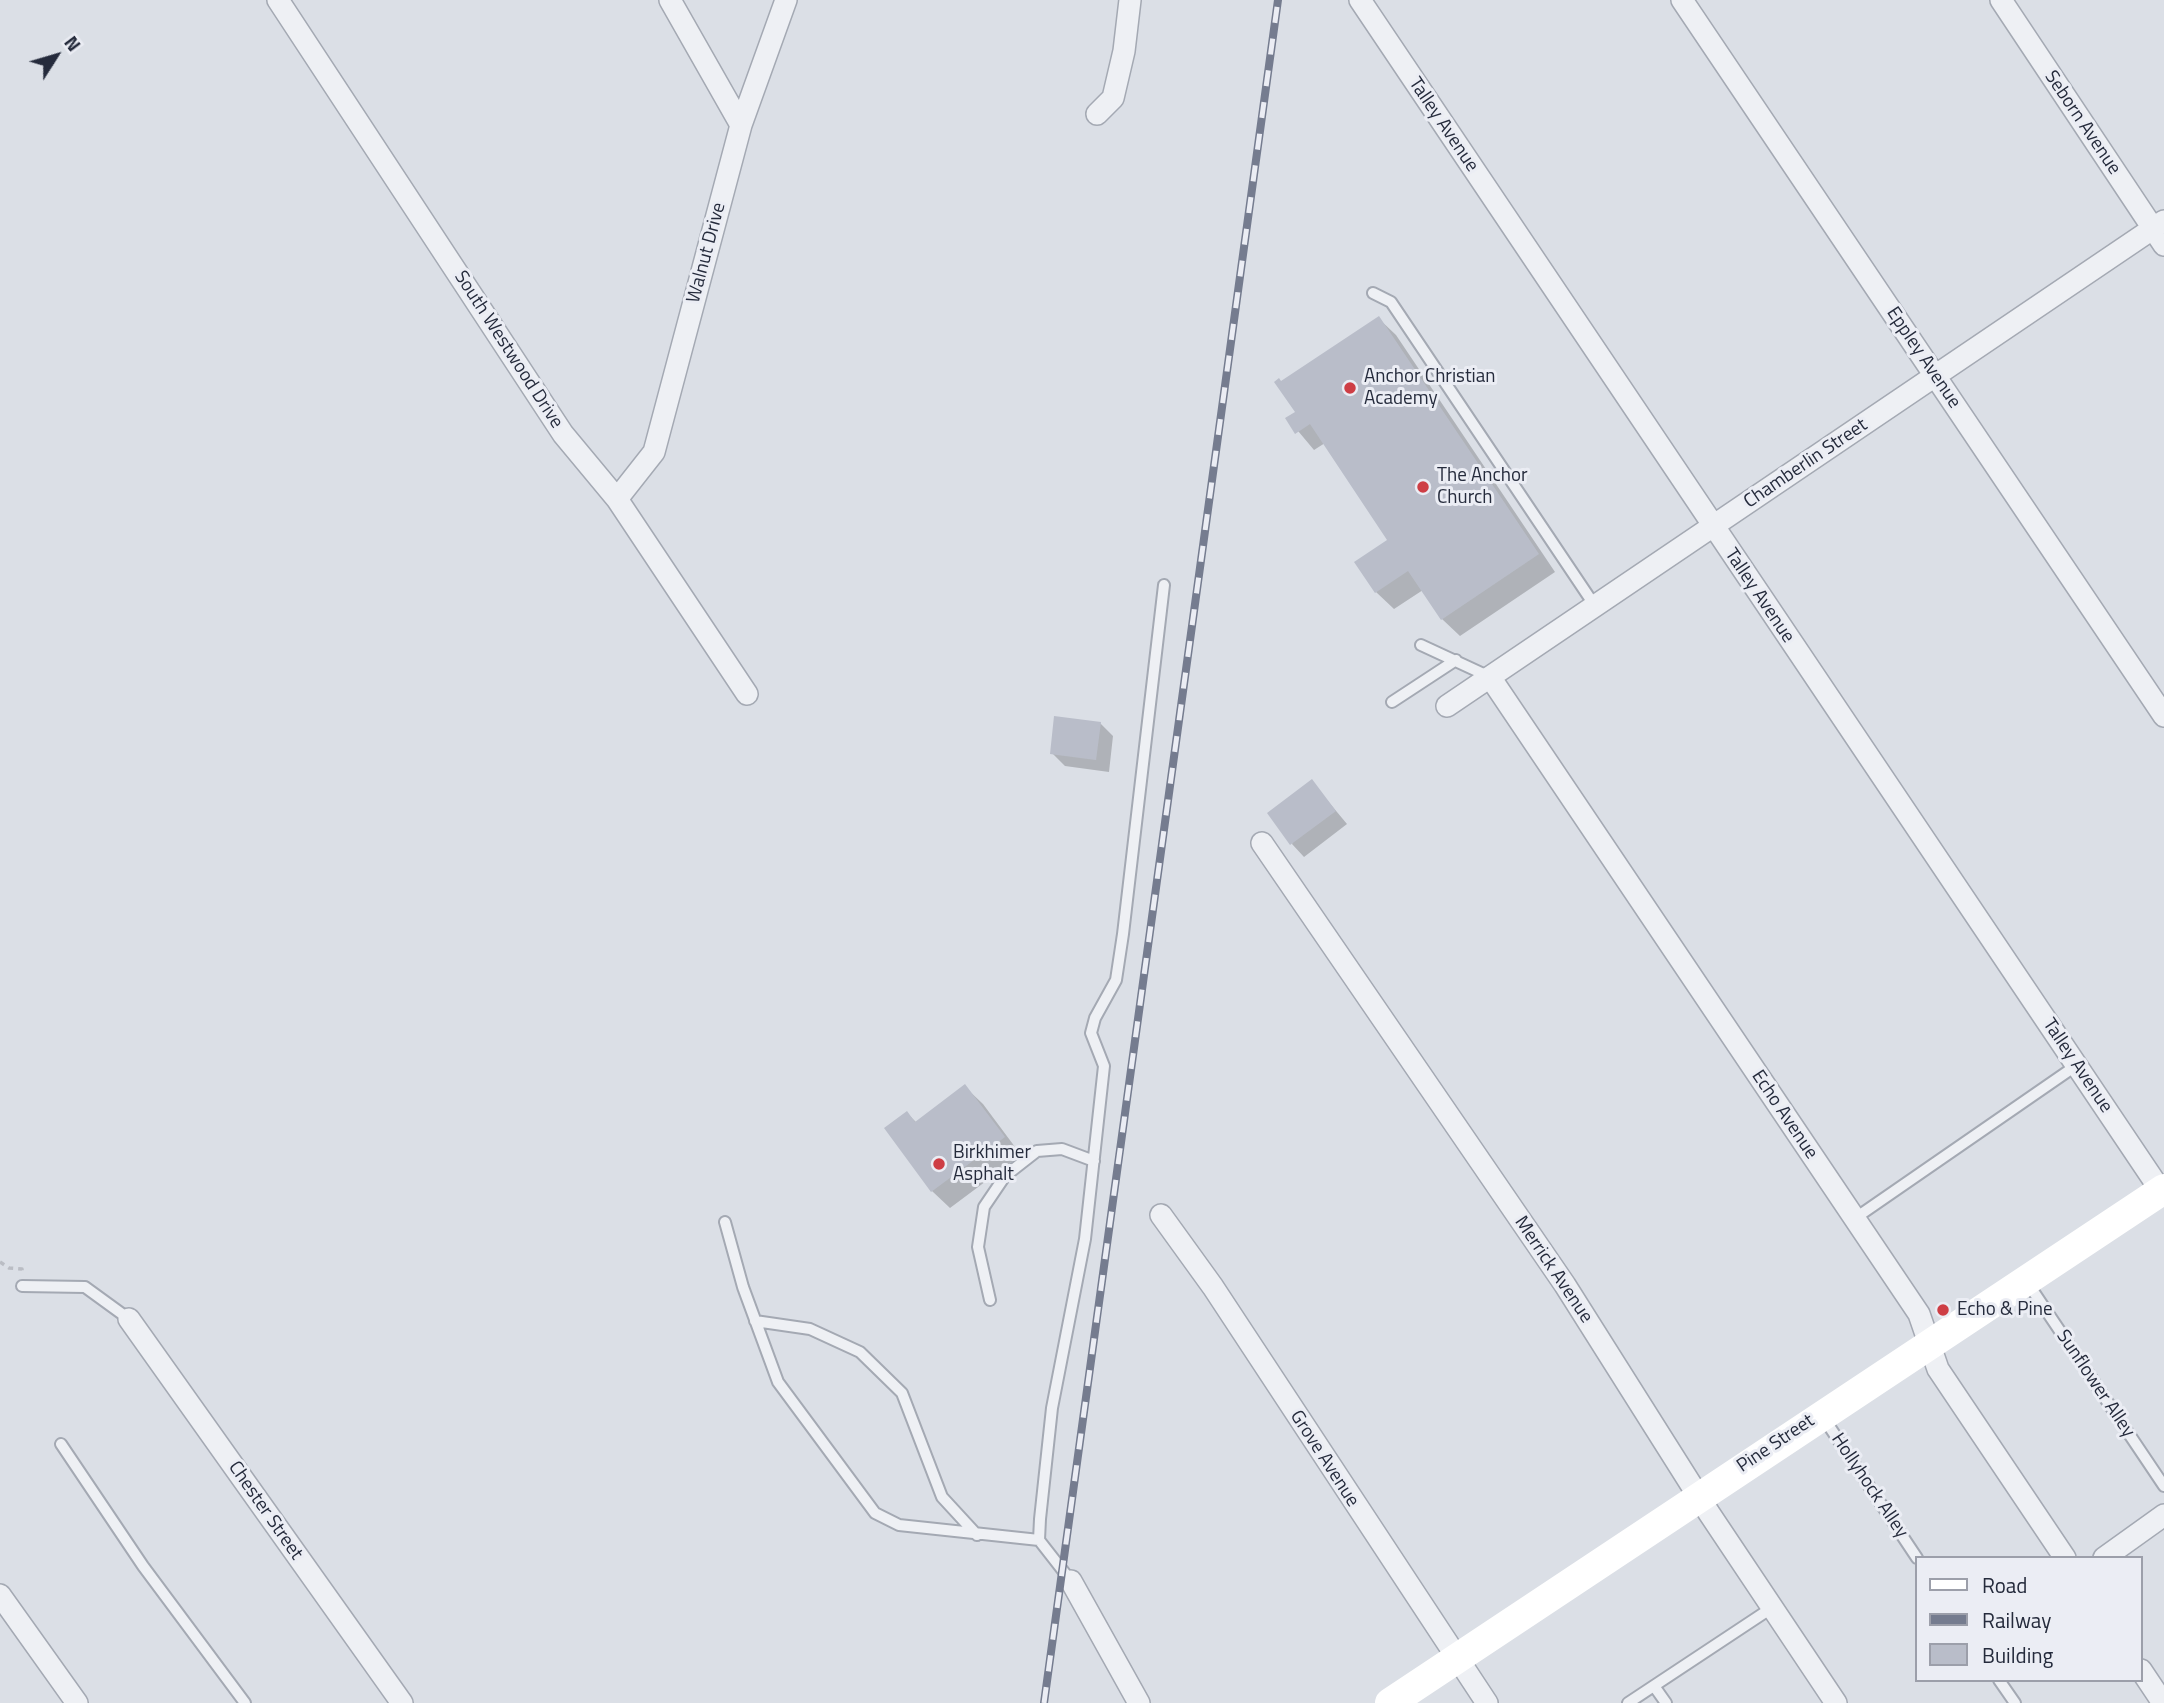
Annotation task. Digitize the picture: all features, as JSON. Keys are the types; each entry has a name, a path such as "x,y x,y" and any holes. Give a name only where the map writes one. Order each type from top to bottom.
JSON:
{"main road":[{"name":"Pine Street","path":"1390,1703 2163,1190"}],"street":[{"name":"South Westwood Drive","path":"278,0 563,434 617,499 747,694"},
{"path":"670,0 741,125"},
{"name":"Walnut Drive","path":"617,499 654,452 741,125 786,0"},
{"path":"1097,114 1113,98 1124,51 1130,0"},
{"name":"Talley Avenue","path":"1360,0 1712,528 2163,1190"},
{"name":"Eppley Avenue","path":"1682,0 2164,716"},
{"name":"Seborn Avenue","path":"2001,0 2160,231"},
{"name":"Chamberlin Street","path":"1447,706 1935,377 2160,231"},
{"name":"Echo Avenue","path":"1490,677 1919,1314 1938,1368 2064,1556"},
{"name":"Merrick Avenue","path":"1262,843 1565,1285 1699,1496 1836,1703"},
{"name":"Grove Avenue","path":"1161,1215 1213,1287 1487,1703"},
{"name":"Chester Street","path":"129,1319 402,1703"},
{"path":"2107,1556 2164,1515"},
{"path":"1070,1581 1139,1703"},
{"path":"0,1595 77,1703"},
{"path":"2143,1673 2164,1703"}],"lane":[{"path":"1373,293 1391,302 1594,606"},
{"path":"1070,1581 1039,1540 1052,1408 1085,1239 1104,1066 1091,1033 1094,1018 1116,980 1164,585"},
{"path":"1421,645 1490,677"},
{"path":"1392,702 1456,660"},
{"path":"1854,1219 2077,1065"},
{"path":"990,1300 978,1247 984,1207 1005,1176 1037,1151 1062,1149 1094,1161"},
{"path":"724,1222 755,1321 778,1382 876,1513 899,1525 1039,1540"},
{"name":"Sunflower Alley","path":"2026,1281 2164,1486"},
{"path":"22,1286 85,1287 129,1319"},
{"path":"755,1321 810,1329 860,1352 902,1393 942,1497 977,1535"},
{"name":"Hollyhock Alley","path":"1821,1415 1916,1557"},
{"path":"61,1444 143,1566 245,1703"},
{"path":"1628,1703 1773,1607"},
{"path":"2000,1682 2015,1703"},
{"path":"1654,1686 1666,1703"}],"building":[{"name":"The Anchor Church","path":"1379,316 1539,554 1441,620 1408,571 1375,593 1354,562 1387,540 1310,424 1295,434 1285,418 1295,412 1274,382 1279,378 1281,381"},
{"path":"1054,716 1101,722 1096,760 1050,754"},
{"path":"1312,779 1336,811 1290,845 1267,813"},
{"name":"Birkhimer Asphalt","path":"965,1084 1005,1137 931,1192 884,1128 907,1111 915,1122"}],"railway":[{"path":"1044,1703 1278,0"}],"place":[{"name":"Anchor Christian Academy","path":"1350,388"},
{"name":"The Anchor Church","path":"1423,487"},
{"name":"Birkhimer Asphalt","path":"939,1164"},
{"name":"Echo & Pine","path":"1943,1310"}]}
